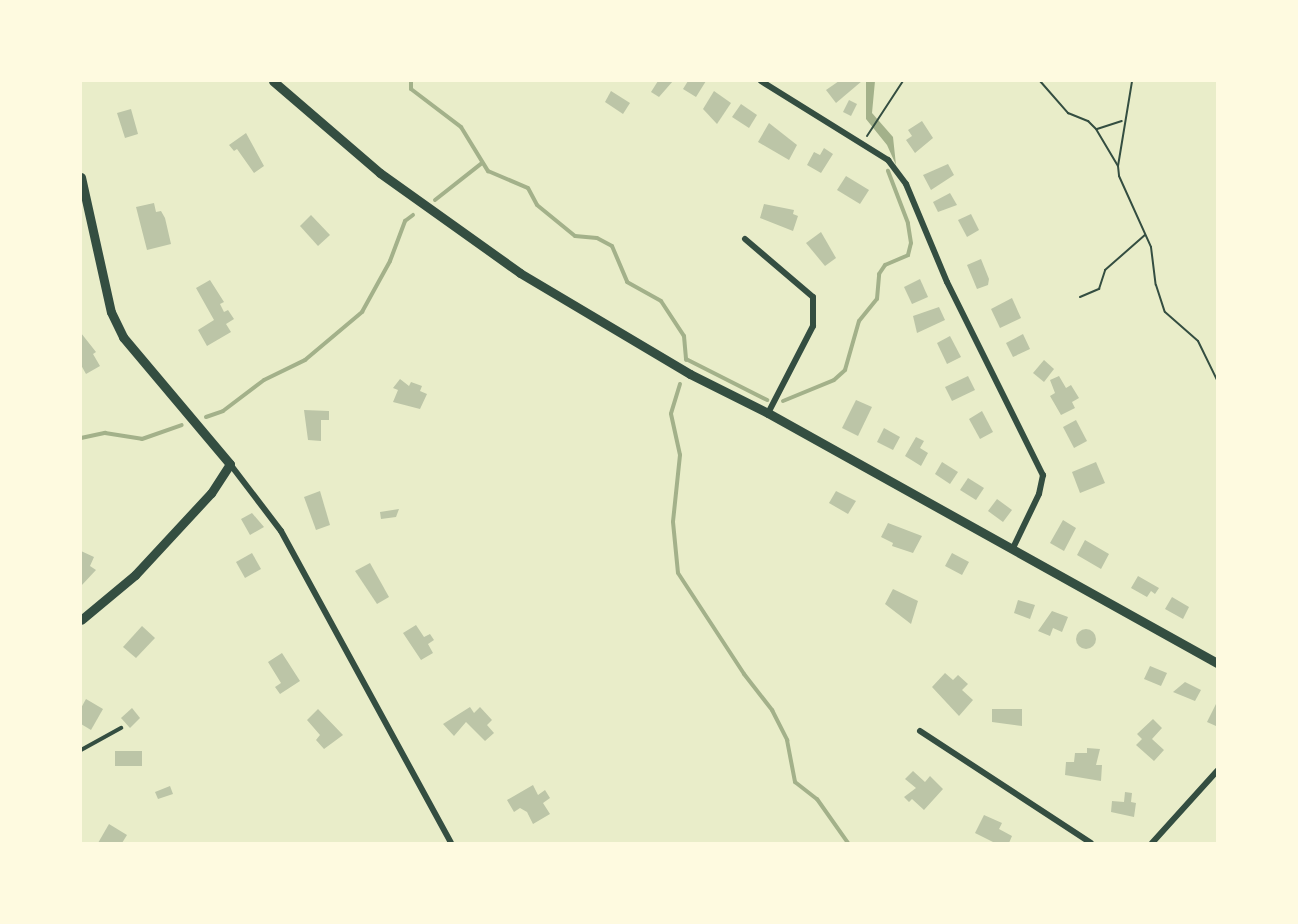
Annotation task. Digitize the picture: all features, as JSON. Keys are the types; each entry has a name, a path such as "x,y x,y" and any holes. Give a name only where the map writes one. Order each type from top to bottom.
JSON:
{"street":[{"path":"273,81 380,173 453,229 690,374 768,413 1217,663"},
{"path":"761,81 888,160 906,184 952,292 1043,475 1039,494 1012,550"},
{"path":"81,177 111,312 123,337 230,464 281,531 451,843"},
{"path":"745,239 813,297 813,326 768,413"},
{"path":"81,620 147,561 211,493 230,464"},
{"path":"920,731 1091,843"},
{"path":"1152,843 1217,771"}],"lane":[{"path":"81,750 121,728"}],"path":[{"path":"872,130 882,118 903,81"},
{"path":"1040,81 1068,113 1088,121 1096,129 1118,166"},
{"path":"1132,81 1130,104 1122,121 1119,176 1145,235 1165,312 1198,341 1217,380"},
{"path":"1096,129 1122,121"},
{"path":"1080,297 1100,290 1105,270 1145,235"}],"shaded area":[{"path":"866,81 875,81 872,113 893,137 896,165 887,145 866,119"}],"building":[{"path":"658,81 673,81 659,97 651,92"},
{"path":"688,81 706,81 696,97 683,89"},
{"path":"839,81 862,81 836,103 826,90"},
{"path":"611,91 630,103 623,114 605,102"},
{"path":"714,91 731,103 717,124 703,109"},
{"path":"849,100 857,104 851,116 843,112"},
{"path":"741,104 757,115 749,128 732,117"},
{"path":"131,109 138,134 125,138 117,113"},
{"path":"922,121 933,138 915,153 906,140 912,136 908,130"},
{"path":"769,123 797,145 789,160 758,142"},
{"path":"246,133 264,166 254,173 237,149 234,151 229,145"},
{"path":"824,148 833,154 821,173 807,165 814,152 820,155"},
{"path":"948,164 954,175 931,190 923,175"},
{"path":"846,176 869,190 860,204 837,190"},
{"path":"950,193 957,205 938,212 933,202"},
{"path":"154,203 156,212 161,211 165,218 171,244 147,250 136,207"},
{"path":"764,204 794,210 793,214 798,216 793,231 760,218"},
{"path":"971,214 979,230 967,237 958,220"},
{"path":"311,215 330,235 318,246 300,226"},
{"path":"821,232 836,258 825,266 806,243"},
{"path":"981,259 989,279 988,285 977,289 967,265"},
{"path":"920,279 928,297 912,304 904,287"},
{"path":"210,280 224,302 220,304 224,312 228,310 234,319 226,324 231,332 207,346 198,330 214,320 196,288"},
{"path":"1012,298 1021,318 1000,328 991,309"},
{"path":"939,307 945,320 917,333 913,316"},
{"path":"81,333 96,352 93,354 100,366 86,374 81,365"},
{"path":"1023,334 1030,349 1013,357 1006,343"},
{"path":"950,336 961,357 947,364 937,343"},
{"path":"1044,360 1054,369 1044,382 1033,373"},
{"path":"968,376 975,390 952,401 945,387"},
{"path":"1059,376 1066,388 1071,385 1079,398 1072,402 1075,408 1061,415 1050,396 1055,393 1050,380"},
{"path":"400,379 409,386 411,382 422,386 420,391 427,394 420,409 393,402 398,390 393,388"},
{"path":"856,400 872,407 858,436 842,428"},
{"path":"304,410 329,411 329,420 321,420 321,441 308,440"},
{"path":"982,411 993,432 980,439 969,419"},
{"path":"1076,420 1087,441 1074,448 1063,427"},
{"path":"884,428 900,437 893,450 877,442"},
{"path":"916,437 924,441 920,448 928,453 921,466 905,456"},
{"path":"942,462 958,472 950,484 935,474"},
{"path":"1096,462 1105,483 1080,493 1072,472"},
{"path":"968,478 984,488 976,500 960,490"},
{"path":"320,491 330,525 316,530 304,497"},
{"path":"836,491 856,501 848,514 829,503"},
{"path":"997,499 1012,510 1003,522 988,511"},
{"path":"399,509 396,517 381,519 380,512"},
{"path":"252,513 264,527 250,535 241,519"},
{"path":"1063,520 1076,528 1064,551 1050,543"},
{"path":"888,523 922,536 913,553 892,546 893,543 881,537"},
{"path":"1085,540 1109,554 1101,569 1077,555"},
{"path":"81,551 94,557 90,566 96,570 81,586"},
{"path":"252,553 261,569 245,578 236,562"},
{"path":"952,553 969,562 962,575 945,566"},
{"path":"370,563 389,597 377,604 355,571"},
{"path":"1138,576 1159,588 1155,594 1151,591 1147,597 1131,588"},
{"path":"893,589 918,601 911,624 885,604"},
{"path":"1172,597 1189,607 1183,619 1165,609"},
{"path":"1018,600 1035,605 1030,619 1014,613"},
{"path":"1052,611 1068,617 1062,632 1053,628 1050,636 1038,631"},
{"path":"416,625 424,637 430,634 434,640 428,644 433,653 421,660 403,633"},
{"path":"142,626 155,638 136,658 123,647"},
{"path":"1086,629 1093,632 1096,639 1093,646 1086,649 1079,646 1076,639 1079,632"},
{"path":"282,653 300,681 280,694 275,687 281,683 268,662"},
{"path":"1150,666 1167,673 1161,686 1144,679"},
{"path":"945,673 953,680 958,675 968,684 962,690 973,700 959,716 932,687"},
{"path":"1185,682 1201,690 1195,701 1173,692"},
{"path":"86,699 103,709 91,730 81,724 81,708"},
{"path":"1217,702 1217,723 1216,726 1207,722"},
{"path":"470,707 474,713 480,707 492,720 487,725 494,733 485,741 466,722 454,736 443,724"},
{"path":"132,708 140,718 130,728 121,718"},
{"path":"318,709 343,735 324,749 316,740 320,735 307,720"},
{"path":"992,709 1022,709 1022,726 992,722"},
{"path":"1153,719 1162,728 1152,739 1164,750 1154,761 1136,745 1142,739 1137,734"},
{"path":"1087,748 1100,749 1096,765 1102,765 1101,781 1065,775 1066,762 1074,762 1075,753 1087,753"},
{"path":"115,751 142,751 142,766 115,766"},
{"path":"913,771 925,782 930,776 943,789 924,810 912,799 909,802 904,797 916,788 905,779"},
{"path":"533,785 538,795 545,790 550,798 543,803 550,814 533,824 527,812 520,808 514,812 507,800"},
{"path":"170,786 173,794 158,799 155,792"},
{"path":"1125,792 1132,793 1131,802 1136,803 1134,817 1111,812 1112,801 1124,802"},
{"path":"984,815 1002,823 999,829 1012,836 1009,843 995,843 975,833"},
{"path":"109,824 127,835 122,843 98,843"}],"waterway":[{"path":"411,81 411,89 461,127 488,171 528,188 537,205 575,236 597,238 612,246 627,282 661,301 684,336 686,360"},
{"path":"435,200 482,163"},
{"path":"783,401 834,380 845,370 859,321 877,299 879,274 885,265 908,255 911,243 908,223 888,171"},
{"path":"206,417 223,411 264,380 305,360 362,312 390,261 405,221 413,215"},
{"path":"686,359 767,400"},
{"path":"680,384 671,414 680,455 673,522 678,573 744,674 772,710 787,740 795,782 817,799 848,843"},
{"path":"81,438 105,433 142,439 182,425"}]}
